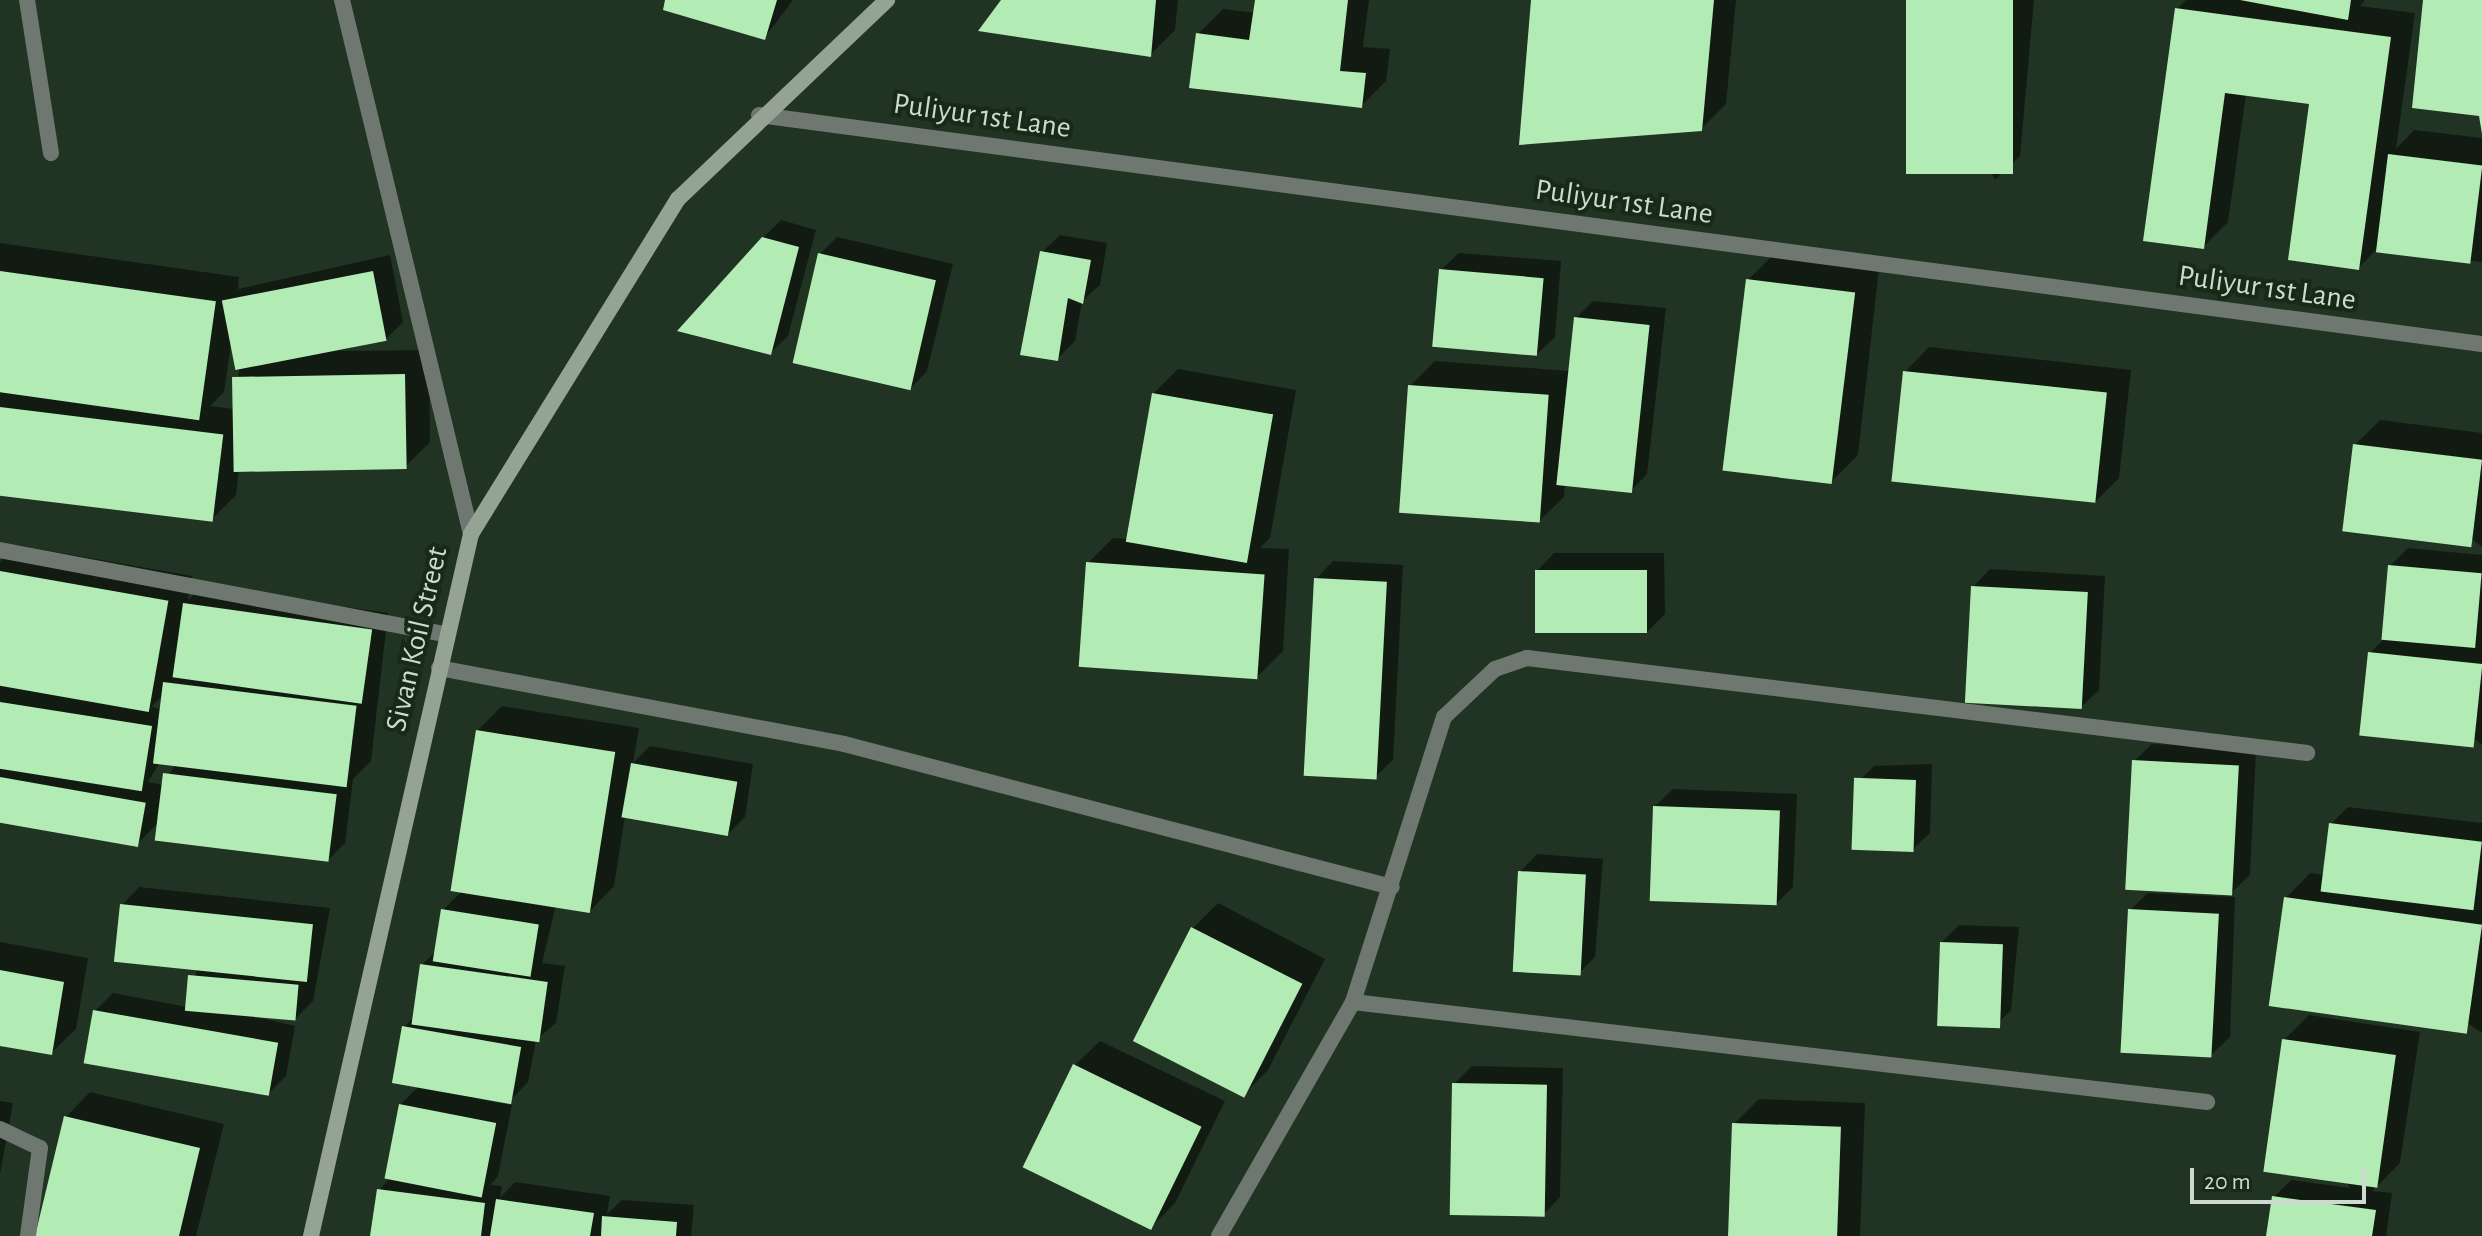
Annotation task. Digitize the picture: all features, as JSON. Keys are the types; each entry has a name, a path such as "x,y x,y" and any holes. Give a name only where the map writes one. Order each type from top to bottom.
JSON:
{"street":[{"path":"27,0 51,153"},
{"path":"342,0 471,534"},
{"name":"Sivan Koil Street","path":"311,1236 471,534 678,199 759,115 887,0"},
{"name":"Puliyur 1st Lane","path":"759,115 2482,344"},
{"path":"0,550 446,634"},
{"path":"1219,1236 1353,1002 1444,717 1495,669 1527,658 2307,753"},
{"path":"439,668 844,744 1392,887"},
{"path":"1353,1002 2207,1102"},
{"path":"0,1129 40,1148 28,1236"}],"building":[{"path":"665,0 777,0 765,40 663,10"},
{"path":"1001,0 1156,0 1151,57 978,31"},
{"path":"1255,0 1348,0 1340,71 1366,73 1362,108 1189,88 1196,33 1249,40"},
{"path":"1531,0 1714,0 1702,131 1519,145"},
{"path":"1906,0 2013,0 2013,174 1906,174"},
{"path":"2240,0 2351,0 2348,20"},
{"path":"2423,0 2482,0 2482,134 2479,116 2412,108"},
{"path":"2175,8 2391,37 2359,270 2288,260 2309,104 2225,93 2204,249 2143,241"},
{"path":"2388,154 2482,166 2470,264 2376,252"},
{"path":"762,237 799,247 771,355 677,331"},
{"path":"1040,251 1091,260 1083,304 1068,298 1058,361 1020,355"},
{"path":"818,253 936,280 910,390 793,363"},
{"path":"1439,269 1544,278 1537,356 1432,347"},
{"path":"0,271 216,301 199,420 0,392"},
{"path":"373,271 387,341 235,370 222,300"},
{"path":"1746,279 1855,292 1832,484 1722,471"},
{"path":"1574,317 1650,325 1632,493 1556,485"},
{"path":"1903,371 2107,392 2095,503 1891,481"},
{"path":"405,374 407,469 234,472 232,377"},
{"path":"1408,385 1549,395 1540,523 1399,513"},
{"path":"1152,393 1273,414 1247,563 1126,542"},
{"path":"0,407 223,434 213,522 0,496"},
{"path":"2353,444 2482,460 2471,547 2342,531"},
{"path":"1086,562 1265,574 1257,679 1079,667"},
{"path":"2388,565 2482,573 2475,648 2381,640"},
{"path":"1535,570 1647,570 1647,633 1535,633"},
{"path":"0,571 168,601 149,712 0,686"},
{"path":"1314,578 1387,582 1377,780 1304,776"},
{"path":"1971,586 2088,592 2082,709 1965,703"},
{"path":"183,603 372,630 362,704 173,677"},
{"path":"2368,652 2482,664 2474,748 2359,736"},
{"path":"163,682 357,706 347,787 153,763"},
{"path":"0,702 152,726 142,791 0,769"},
{"path":"476,730 615,752 590,913 451,891"},
{"path":"2132,760 2239,766 2232,895 2125,890"},
{"path":"631,763 737,782 728,836 621,817"},
{"path":"163,773 337,794 328,862 155,840"},
{"path":"0,777 146,803 138,847 0,823"},
{"path":"1854,778 1916,780 1913,852 1852,850"},
{"path":"1653,806 1780,810 1777,905 1650,901"},
{"path":"2329,823 2482,842 2473,910 2321,891"},
{"path":"1518,871 1586,875 1581,975 1513,972"},
{"path":"2284,897 2482,925 2467,1034 2269,1006"},
{"path":"120,904 313,924 307,982 114,962"},
{"path":"441,909 539,924 530,977 433,961"},
{"path":"2128,909 2219,914 2211,1058 2120,1053"},
{"path":"1191,927 1302,984 1244,1098 1133,1041"},
{"path":"1940,942 2003,944 2000,1028 1937,1026"},
{"path":"420,964 548,982 539,1042 412,1024"},
{"path":"0,970 64,982 52,1055 0,1046"},
{"path":"188,975 299,985 295,1021 185,1011"},
{"path":"93,1010 278,1043 269,1096 84,1063"},
{"path":"402,1026 521,1047 511,1104 392,1083"},
{"path":"2282,1039 2396,1055 2377,1188 2263,1172"},
{"path":"1073,1064 1202,1127 1151,1230 1023,1167"},
{"path":"1452,1083 1547,1085 1545,1217 1450,1215"},
{"path":"399,1104 496,1123 482,1197 384,1179"},
{"path":"64,1116 200,1148 179,1236 35,1236"},
{"path":"1732,1123 1841,1127 1837,1236 1728,1236"},
{"path":"377,1189 485,1203 481,1236 370,1236"},
{"path":"2272,1196 2376,1210 2372,1236 2266,1236"},
{"path":"496,1199 594,1213 590,1236 490,1236"},
{"path":"602,1216 677,1222 676,1236 601,1236"}]}
